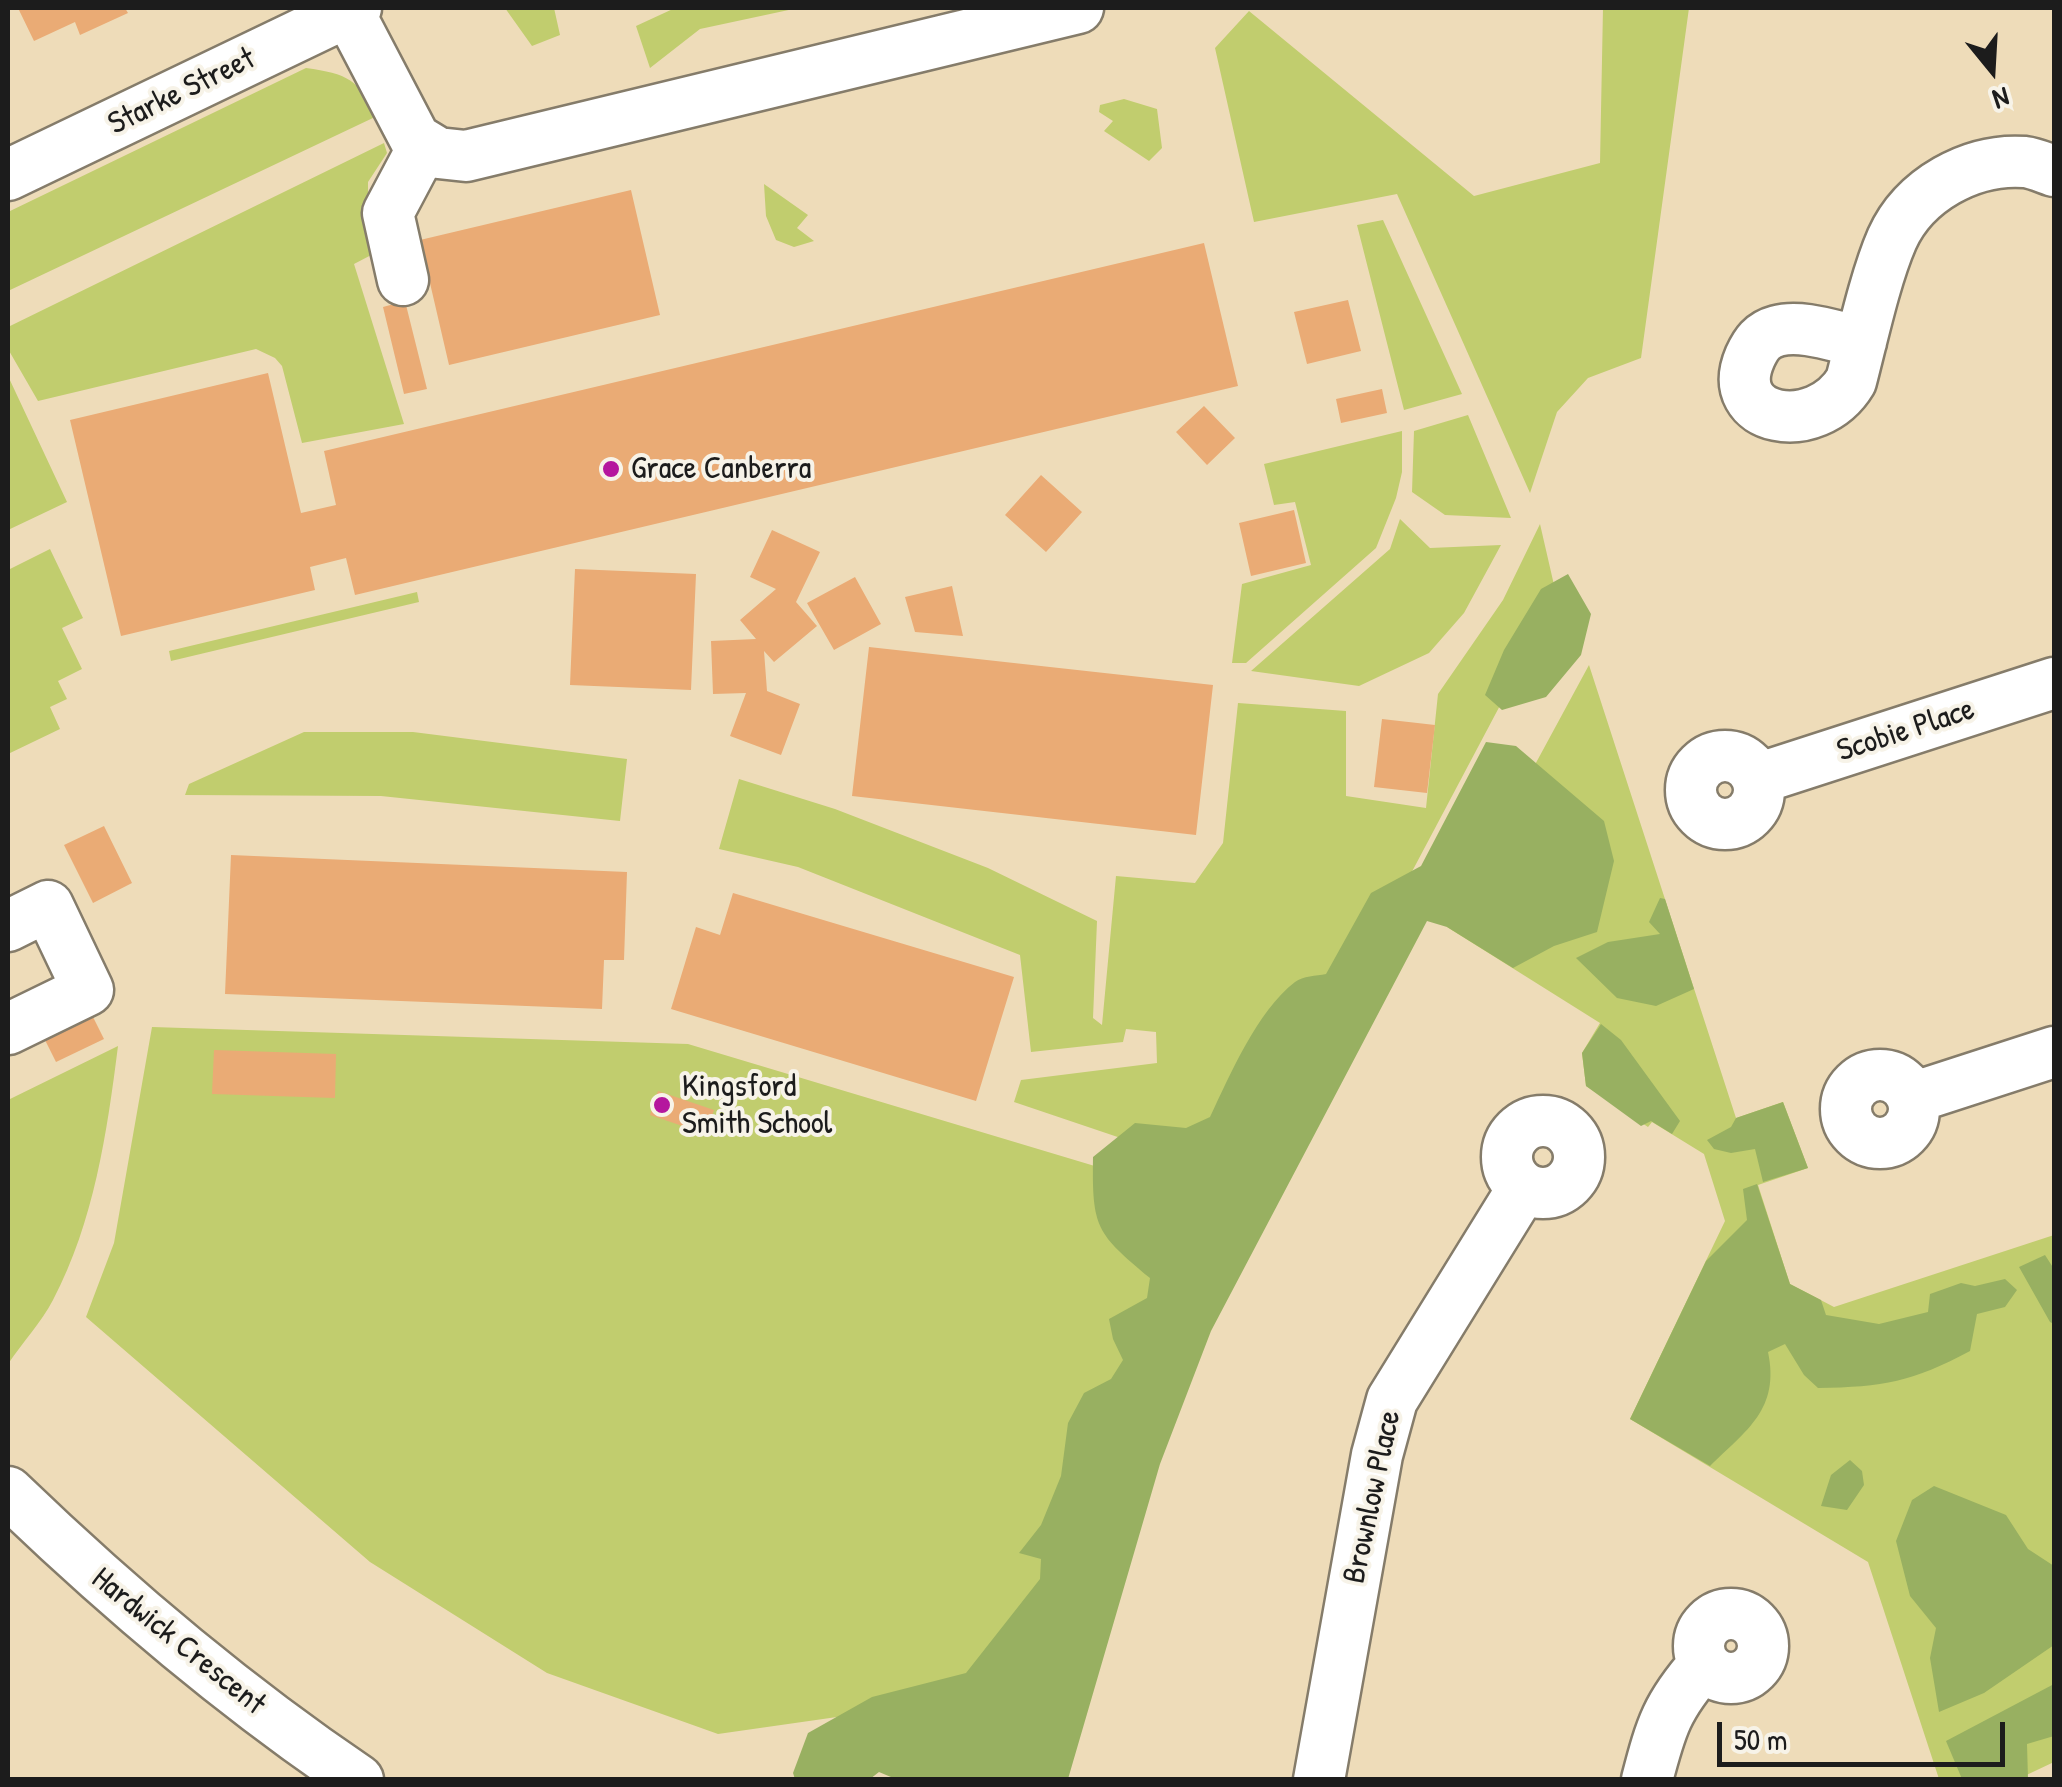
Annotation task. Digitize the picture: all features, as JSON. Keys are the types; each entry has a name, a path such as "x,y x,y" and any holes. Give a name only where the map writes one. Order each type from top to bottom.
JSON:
{"street":[{"path":"352,9 415,140 438,154 466,156 1078,8"},
{"name":"Starke Street","path":"8,175 352,9"},
{"path":"403,280 388,212 424,145"},
{"path":"1861,342 1892,240 1907,214 1924,196 1950,178 1979,167 2026,162 2054,171"},
{"name":"Scobie Place","path":"1757,779 2054,683"},
{"path":"8,926 48,906 88,990 8,1029"},
{"path":"1912,1098 2054,1052"},
{"name":"Brownlow Place","path":"1319,1780 1377,1455 1392,1400 1523,1188"},
{"name":"Hardwick Crescent","path":"8,1492 81,1563 189,1656 358,1780"},
{"path":"1648,1780 1658,1737 1674,1698 1704,1664"}],"green space":[{"path":"505,8 554,8 560,35 532,46"},
{"path":"675,8 798,8 700,29 650,68 636,26"},
{"path":"1603,8 1689,8 1641,358 1588,378 1557,412 1530,493 1397,194 1254,222 1215,48 1249,11 1474,196 1600,163"},
{"path":"306,68 350,80 364,94 375,117 8,291 8,212"},
{"path":"1124,99 1157,109 1162,148 1149,161 1104,131 1113,121 1099,112 1100,105"},
{"path":"384,143 387,153 368,182 368,215 377,252 354,264 404,424 302,443 282,366 256,349 38,401 8,349 8,327"},
{"path":"764,184 808,215 797,228 814,241 794,247 776,240 766,216"},
{"path":"1383,220 1462,394 1404,410 1357,225"},
{"path":"8,376 67,502 8,530"},
{"path":"1468,415 1511,518 1445,515 1412,492 1414,431"},
{"path":"1402,431 1402,472 1376,548 1246,663 1232,663 1242,584 1311,565 1295,502 1274,505 1264,464"},
{"path":"1400,519 1430,548 1501,545 1464,613 1429,653 1359,686 1251,671 1390,549"},
{"path":"1540,524 1557,598 1248,1181 1014,1102 1021,1080 1157,1063 1156,1032 1126,1029 1123,1042 1031,1052 1020,955 798,867 719,849 739,779 835,809 988,868 1097,921 1093,1018 1102,1025 1116,876 1195,883 1223,843 1238,703 1346,711 1346,796 1426,808 1438,694 1503,600"},
{"path":"50,549 83,618 62,628 82,669 58,681 67,699 50,707 60,729 8,754 8,570"},
{"path":"1568,574 1591,614 1581,655 1546,697 1502,710 1485,695 1504,650 1541,589"},
{"path":"417,592 419,602 171,661 169,651"},
{"path":"1589,665 1736,1118 1783,1102 1808,1168 1758,1185 1790,1284 1834,1307 2054,1235 2054,1762 2018,1779 1939,1779 1868,1562 1630,1419 1725,1221 1704,1154 1652,1122 1648,1127 1586,1086 1582,1053 1600,1023 1447,927"},
{"path":"304,732 413,732 627,759 620,821 381,796 185,795 189,784"},
{"path":"1486,742 1516,746 1604,821 1614,861 1597,932 1554,946 1513,968 1447,927 1427,921 1211,1331 1160,1464 1068,1779 898,1780 879,1772 870,1779 795,1779 793,1773 808,1733 872,1697 966,1673 1040,1579 1041,1559 1019,1553 1041,1525 1061,1476 1068,1423 1084,1393 1111,1379 1123,1360 1109,1319 1147,1298 1150,1278 1118,1250 1101,1227 1094,1200 1093,1157 1135,1123 1186,1128 1210,1117 1268,1009 1298,980 1326,974 1371,893 1421,866"},
{"path":"1660,898 1665,899 1694,989 1656,1006 1617,998 1576,958 1608,942 1660,934 1649,922"},
{"path":"1601,1024 1621,1040 1680,1121 1672,1134 1651,1121 1641,1126 1586,1086 1582,1053"},
{"path":"152,1027 688,1044 1228,1206 1051,1732 837,1717 718,1734 547,1673 370,1562 86,1317 114,1243"},
{"path":"118,1046 103,1144 79,1240 48,1308 8,1364 8,1100"},
{"path":"1783,1102 1808,1168 1763,1182 1755,1149 1731,1153 1714,1149 1707,1140 1731,1127 1736,1118"},
{"path":"1757,1184 1790,1284 1821,1300 1826,1315 1879,1324 1928,1312 1930,1294 1961,1283 1975,1286 2005,1279 2017,1290 2005,1307 1977,1314 1970,1351 1897,1381 1818,1388 1804,1375 1785,1344 1768,1352 1770,1372 1765,1404 1748,1429 1710,1466 1630,1419 1706,1261 1747,1220 1743,1189"},
{"path":"2045,1255 2054,1269 2054,1324 2019,1267"},
{"path":"1850,1460 1862,1471 1864,1485 1847,1510 1821,1506 1831,1475"},
{"path":"1934,1486 2006,1515 2028,1549 2054,1566 2054,1645 1984,1693 1939,1712 1930,1658 1936,1628 1910,1596 1896,1541 1912,1500"},
{"path":"2054,1684 2054,1736 2027,1744 2028,1779 1962,1779 1946,1741"}],"building":[{"path":"18,8 125,8 128,13 80,35 75,22 34,41"},
{"path":"631,190 660,315 449,365 420,240"},
{"path":"1204,243 1238,386 355,595 346,558 310,567 315,590 121,636 70,420 268,373 301,513 336,505 324,451"},
{"path":"1348,300 1361,351 1307,364 1294,312"},
{"path":"405,301 427,389 404,394 383,307"},
{"path":"1382,389 1387,413 1341,423 1336,399"},
{"path":"1204,406 1235,438 1207,465 1176,432"},
{"path":"1041,475 1082,512 1046,552 1005,515"},
{"path":"1294,510 1306,563 1251,576 1239,523"},
{"path":"772,530 820,552 796,602 817,626 774,662 764,651 767,691 800,704 781,755 730,736 746,693 713,694 711,641 756,639 740,620 776,589 750,577"},
{"path":"575,569 696,574 691,690 570,685"},
{"path":"855,577 881,624 834,650 807,603"},
{"path":"952,586 963,636 915,632 905,597"},
{"path":"869,647 1213,685 1196,835 852,796"},
{"path":"1382,719 1435,725 1427,793 1374,787"},
{"path":"104,826 132,883 93,903 64,845"},
{"path":"231,855 627,872 624,960 604,960 602,1009 225,994"},
{"path":"733,893 1014,977 976,1101 671,1009 696,927 720,935"},
{"path":"89,1009 104,1039 56,1062 41,1032"},
{"path":"214,1050 336,1054 335,1098 212,1094"},
{"path":"658,1091 714,1110 706,1134 650,1115"}],"place":[{"name":"Grace Canberra","path":"611,469"},
{"name":"Kingsford Smith School","path":"662,1105"}]}
